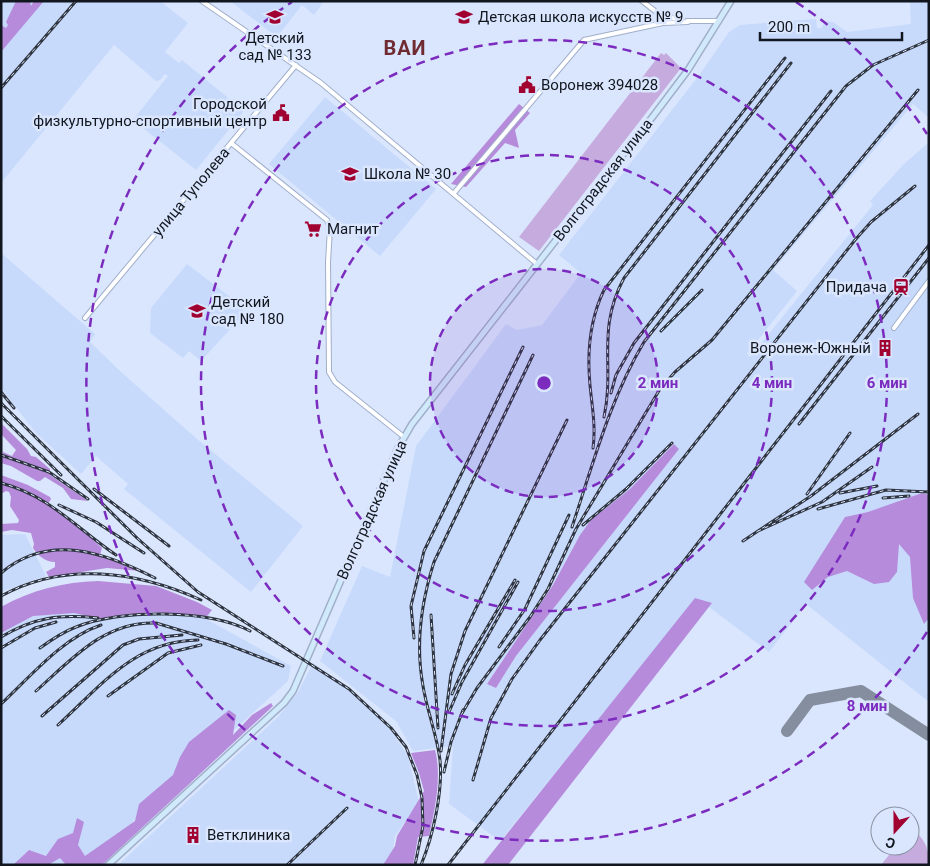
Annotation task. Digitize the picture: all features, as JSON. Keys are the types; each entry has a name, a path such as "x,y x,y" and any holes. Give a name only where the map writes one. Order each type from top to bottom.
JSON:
{"main road":[{"name":"Волгоградская улица","path":"108,865 279,708 293,691 404,437 659,108 719,22 731,1"}],"street":[{"path":"202,1 296,65 454,193 537,264"},
{"path":"642,1 659,14 688,22"},
{"path":"454,193 584,40 663,23 719,22"},
{"name":"улица Туполева","path":"86,318 296,65"},
{"path":"231,143 327,220 330,228 328,262 329,372 336,382 404,437"},
{"path":"894,328 929,281"}],"shaded area":[{"path":"1,1 160,1 188,23 165,52 179,63 182,60 244,111 196,170 133,120 168,76 165,74 160,80 156,81 114,45 1,183"},
{"path":"16,1 30,1 31,6 34,1 44,1 1,52 1,25 6,28 8,25 6,22"},
{"name":"Детский сад № 133","path":"230,1 324,1 314,15 302,5 277,37"},
{"path":"910,1 929,1 929,118 913,104 773,270 797,291 747,354 750,357 873,205 870,201 904,164 929,142 929,702 806,604 769,652 709,607 712,603 645,662 500,841 449,804 453,746 413,751 396,721 320,661 362,566 390,577 416,446 506,324 517,330 542,325 581,273 559,255 700,74 729,32 740,25 816,19 817,28 821,28 826,21 833,22 847,32 911,24","holes":["674,444 679,449 516,656 496,688 487,684 553,585 580,535 591,520 630,490"]},
{"path":"661,53 664,55 666,53 681,68 539,251 519,237"},
{"name":"Школа № 30","path":"325,97 436,189 380,256 269,164"},
{"path":"519,104 530,113 515,130 519,148 505,143 466,187 451,184"},
{"path":"1,253 95,334 90,342 121,372 197,439 303,526 251,592 124,489 128,484 96,456 81,474 36,433 1,388"},
{"name":"Детский сад № 180","path":"187,264 242,306 244,314 201,361 189,351 183,358 150,333 151,308"},
{"path":"1,423 27,449 31,456 36,457 50,469 50,475 88,501 71,499 63,488 45,477 37,481 11,466 1,463 3,452 12,456 16,450 1,434"},
{"path":"674,444 679,449 516,656 496,688 487,684 553,585 580,535 591,520 630,489"},
{"path":"1,475 28,485 50,497 51,499 48,504 77,525 102,548 100,555 140,571 107,568 49,577 46,572 55,567 55,562 45,560 35,551 31,533 12,530 1,532 1,524 18,523 19,520 10,506 11,497 9,492 6,491 1,494"},
{"path":"922,493 929,495 929,618 924,624 913,598 910,557 899,544 897,572 889,582 874,584 847,571 828,577 812,590 804,582 845,517 868,512"},
{"path":"25,534 46,576 1,592 1,535"},
{"path":"98,581 156,586 212,610 207,616 151,612 102,619 74,613 33,616 1,633 1,607 12,601 48,588"},
{"path":"164,592 210,614 208,620 291,666 288,681 85,865 1,865 1,609"},
{"path":"695,598 712,603 508,865 482,865"},
{"path":"313,663 351,690 386,723 408,756 419,802 395,836 393,850 385,865 118,865 278,717 298,692"},
{"path":"271,703 273,706 102,865 66,865 60,858 48,865 13,865 29,850 46,856 58,839 73,833 77,818 84,822 78,845 85,856 135,821 139,804 173,775 180,757 189,742 229,710 236,715 233,735 252,715"},
{"path":"435,750 438,782 429,836 418,837 413,865 383,865 395,846 397,836 424,791 411,753"},
{"path":"920,837 923,840 928,853 929,865 881,865 888,856 920,856"}],"taxiway":[{"path":"787,731 810,700 861,691 929,735"}],"railway":[{"path":"1,88 76,1"},
{"path":"572,527 612,409 621,386 644,342 846,86 873,65 929,40"},
{"path":"593,448 594,424 589,373 589,349 595,313 604,290 785,58"},
{"path":"604,417 608,381 608,331 616,297 624,278 791,63"},
{"path":"461,715 477,688 530,617 548,589 576,529 660,389 675,372 712,340 918,90"},
{"path":"611,393 616,375 634,343 831,91"},
{"path":"473,780 491,718 512,679 540,640 855,240 871,222 915,186"},
{"path":"448,865 929,245"},
{"path":"799,424 929,258"},
{"path":"661,331 702,290"},
{"path":"414,638 411,606 424,551 523,347"},
{"path":"421,865 436,814 441,773 439,751 425,695 421,670 421,623 426,593 434,562 533,355"},
{"path":"1,392 14,408"},
{"path":"1,403 137,538 198,592 349,689 391,728 406,747 417,775 422,798 423,826 415,865"},
{"path":"872,467 822,502 758,531 811,496 918,414"},
{"path":"1,416 61,475"},
{"path":"441,751 451,674 465,631 567,420"},
{"path":"807,494 850,433"},
{"path":"583,525 626,489 672,443"},
{"path":"1,455 49,472 88,499"},
{"path":"1,483 34,496 48,504 116,555"},
{"path":"840,493 877,486"},
{"path":"94,489 169,546"},
{"path":"818,509 886,490 929,492"},
{"path":"883,498 909,496"},
{"path":"59,505 96,522 144,553"},
{"path":"499,647 525,609 569,515"},
{"path":"743,541 758,531"},
{"path":"1,573 20,560 39,553 58,550 98,555 117,561 155,578"},
{"path":"1,596 25,585 50,578 76,574 101,574 152,582 201,600"},
{"path":"452,694 465,665 515,580"},
{"path":"449,712 462,682 518,582"},
{"path":"40,648 57,636 76,627 94,621 139,615 188,615 233,624 250,631"},
{"path":"431,615 438,728"},
{"path":"1,637 25,625 48,618 72,616 98,618"},
{"path":"1,648 35,628 56,622"},
{"path":"36,691 76,655 104,635 120,628 137,624 156,623 226,644 283,666"},
{"path":"1,704 47,659 73,639 101,625"},
{"path":"42,716 123,645 139,639 182,635"},
{"path":"58,725 120,668 137,657 155,648 175,642 198,640"},
{"path":"108,696 168,653 201,645"},
{"path":"444,772 451,742 463,710"},
{"path":"287,865 347,808"}],"place":[{"name":"Детский сад № 133","path":"275,17"},
{"name":"Детская школа искусств № 9","path":"464,17"},
{"name":"Воронеж 394028","path":"527,85"},
{"name":"Городской физкультурно-спортивный центр","path":"281,113"},
{"name":"Школа № 30","path":"350,174"},
{"name":"Магнит","path":"313,229"},
{"name":"Придача","path":"901,287"},
{"name":"Детский сад № 180","path":"197,311"},
{"name":"Воронеж-Южный","path":"885,348"},
{"name":"Ветклиника","path":"193,835"}],"district":[{"name":"ВАИ","path":"405,48"}]}
